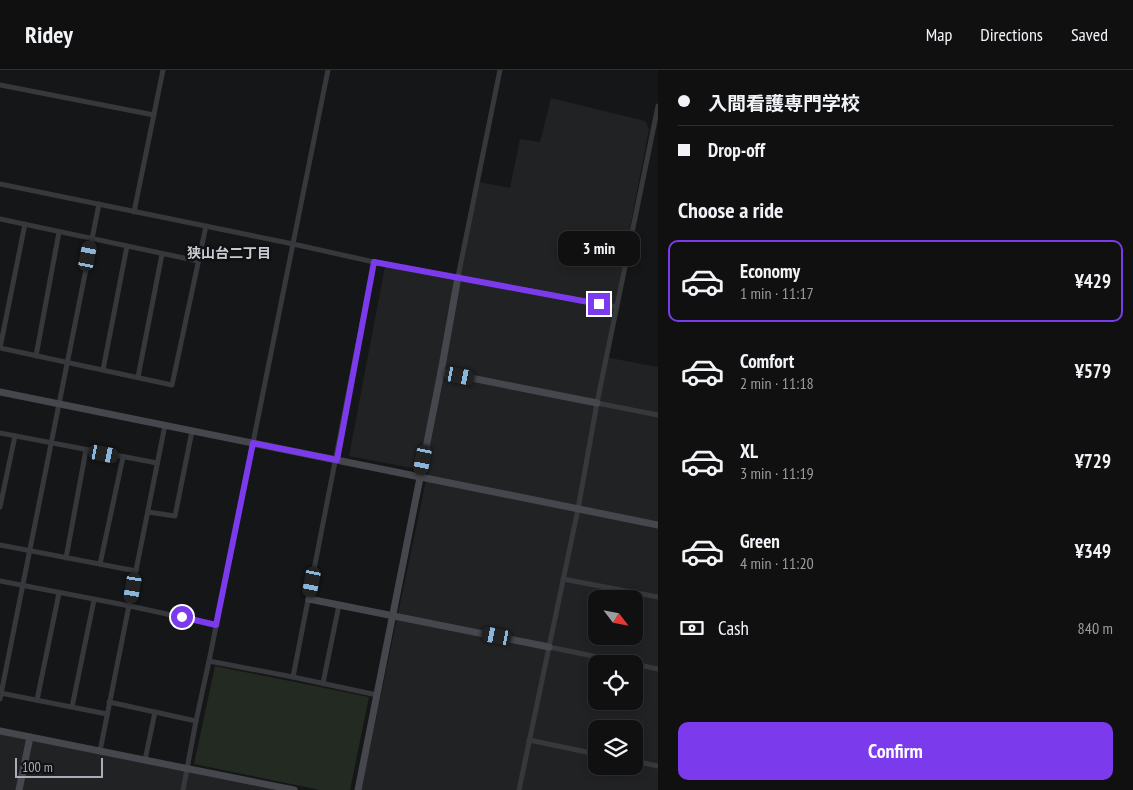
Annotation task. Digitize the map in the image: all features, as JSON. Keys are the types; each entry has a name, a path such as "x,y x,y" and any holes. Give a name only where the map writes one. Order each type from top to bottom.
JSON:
{"street":[{"path":"134,212 163,70"},
{"path":"184,790 196,721 328,70"},
{"path":"358,790 500,70"},
{"path":"0,85 154,115"},
{"path":"519,790 578,509 597,403 658,106"},
{"path":"0,184 374,262 617,307"},
{"path":"99,204 0,695 37,700 107,714"},
{"path":"0,219 198,261"},
{"path":"25,224 0,348 172,384 206,226"},
{"path":"36,356 59,232"},
{"path":"103,370 127,246"},
{"path":"138,377 162,254"},
{"path":"293,677 337,460 374,262"},
{"path":"441,372 658,415"},
{"path":"0,392 658,525"},
{"path":"100,751 165,425"},
{"path":"148,512 175,516 192,431"},
{"path":"0,433 157,463"},
{"path":"0,507 15,436"},
{"path":"66,558 86,450"},
{"path":"100,564 123,458"},
{"path":"0,545 136,572"},
{"path":"563,579 658,597"},
{"path":"0,581 216,625"},
{"path":"37,700 59,593"},
{"path":"309,599 589,655"},
{"path":"72,707 94,600"},
{"path":"323,683 339,605"},
{"path":"209,660 377,695"},
{"path":"643,666 658,669"},
{"path":"109,702 196,721"},
{"path":"145,760 155,712"},
{"path":"0,731 294,790"},
{"path":"19,790 30,736"},
{"path":"529,740 588,752"},
{"path":"643,763 658,766"}],"shaded area":[{"path":"551,98 645,121 649,129 605,357 658,367 658,790 361,790 428,471 349,456 385,266 459,280 479,182 510,188 520,139 540,142"},
{"path":"215,666 369,697 350,790 320,790 194,764"},
{"path":"0,734 276,790 0,790"}],"district":[{"name":"狭山台二丁目","path":"229,253"}],"route":[{"path":"182,617 216,625 253,443 337,460 374,262 599,304"}]}
